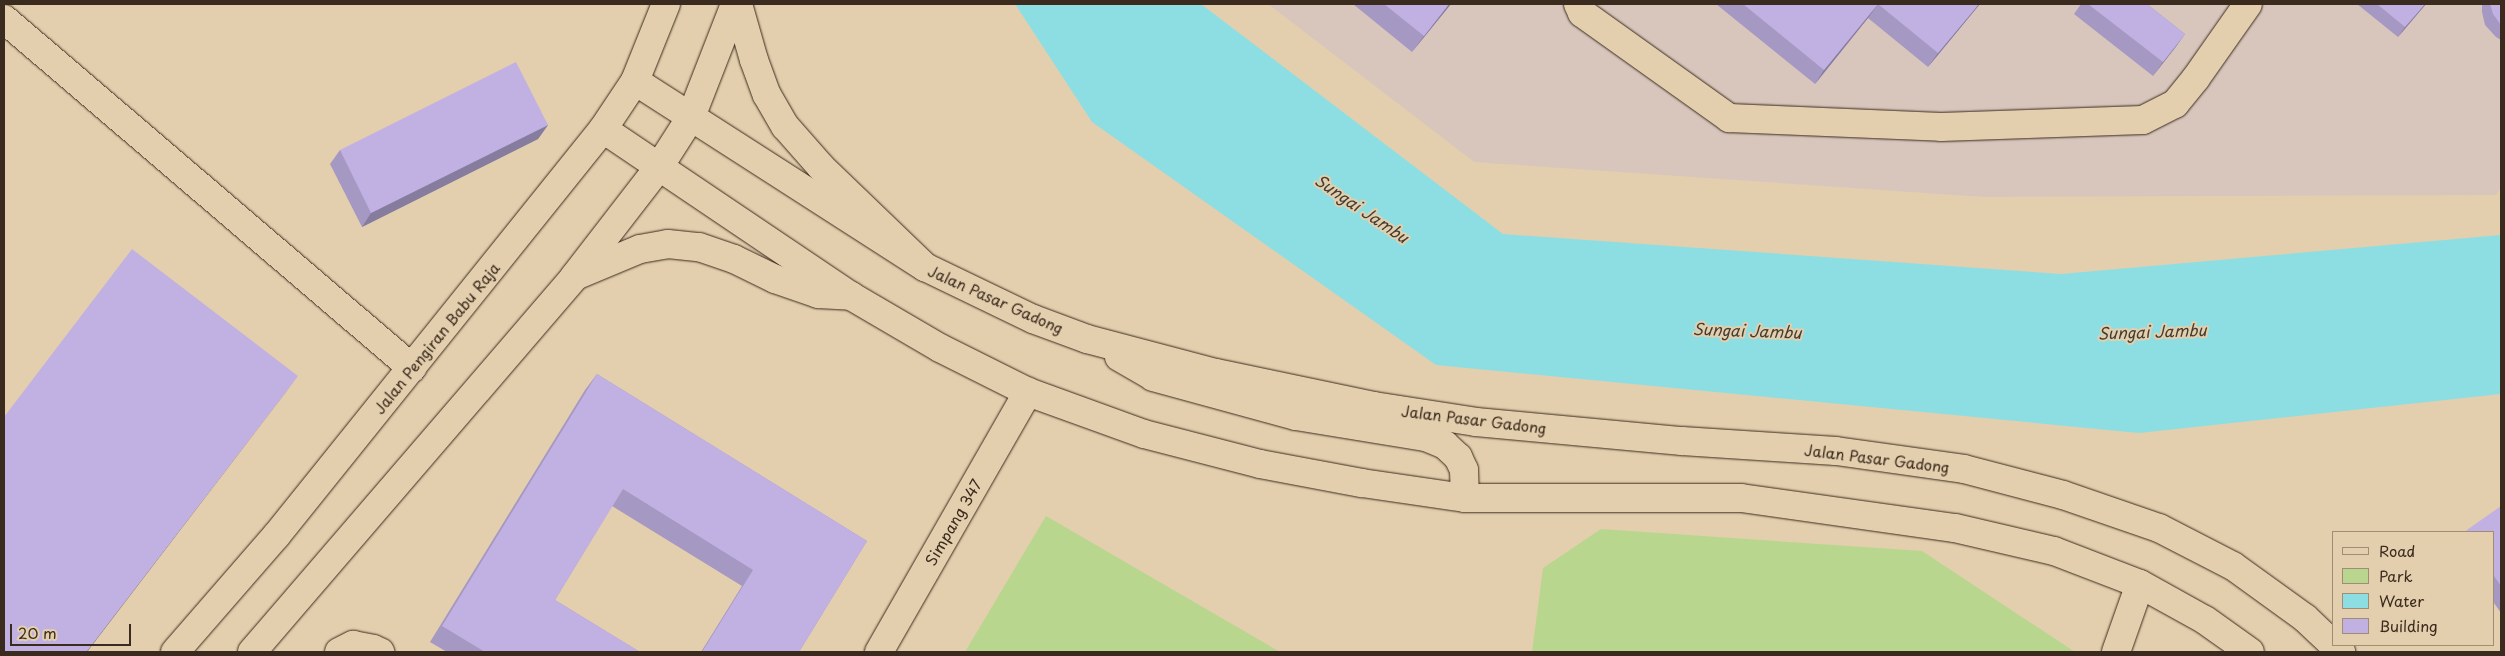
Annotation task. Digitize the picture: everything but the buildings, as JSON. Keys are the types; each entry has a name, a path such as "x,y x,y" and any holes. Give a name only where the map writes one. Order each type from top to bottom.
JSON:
{"street":[{"name":"Jalan Pengiran Babu Raja","path":"175,652 276,536 603,128 635,81 666,4"},
{"path":"252,652 574,277 659,167 692,117 737,4"},
{"path":"737,4 767,95 785,126 821,168 871,213 924,267"},
{"path":"1578,4 1582,13 1729,118 1941,127 2143,120 2175,104 2196,78 2248,4"},
{"path":"4,19 412,368"},
{"name":"Jalan Pasar Gadong","path":"635,81 924,267 1033,319 1087,339 1216,373 1374,406 1476,422 1662,439 1836,451 1964,469 2063,495 2159,528 2233,566 2305,618 2332,644"},
{"path":"603,128 851,296 940,348 1028,392 1144,434 1260,464 1362,483 1465,498 1741,498 1955,528 2054,551 2140,584 2206,620 2250,652"},
{"path":"574,277 640,249 668,244 699,247 734,259 775,278 818,294 851,296"},
{"path":"1087,339 1153,377 1296,416 1426,437 1445,445 1458,457 1464,470 1465,498"},
{"name":"Simpang 347","path":"879,652 1028,392"},
{"path":"2116,652 2140,584"},
{"path":"338,652 353,645 380,652"}],"shaded area":[{"path":"1268,4 2501,4 2501,188 2496,195 1983,197 1474,162"}],"green space":[{"path":"1046,516 1280,652 965,652"},
{"path":"1601,529 1922,551 2075,652 1532,652 1543,568"}],"water":[{"name":"Sungai Jambu","path":"1015,4 1201,4 1503,234 2061,274 2501,235 2501,394 2139,433 1436,365 1092,122"}]}
